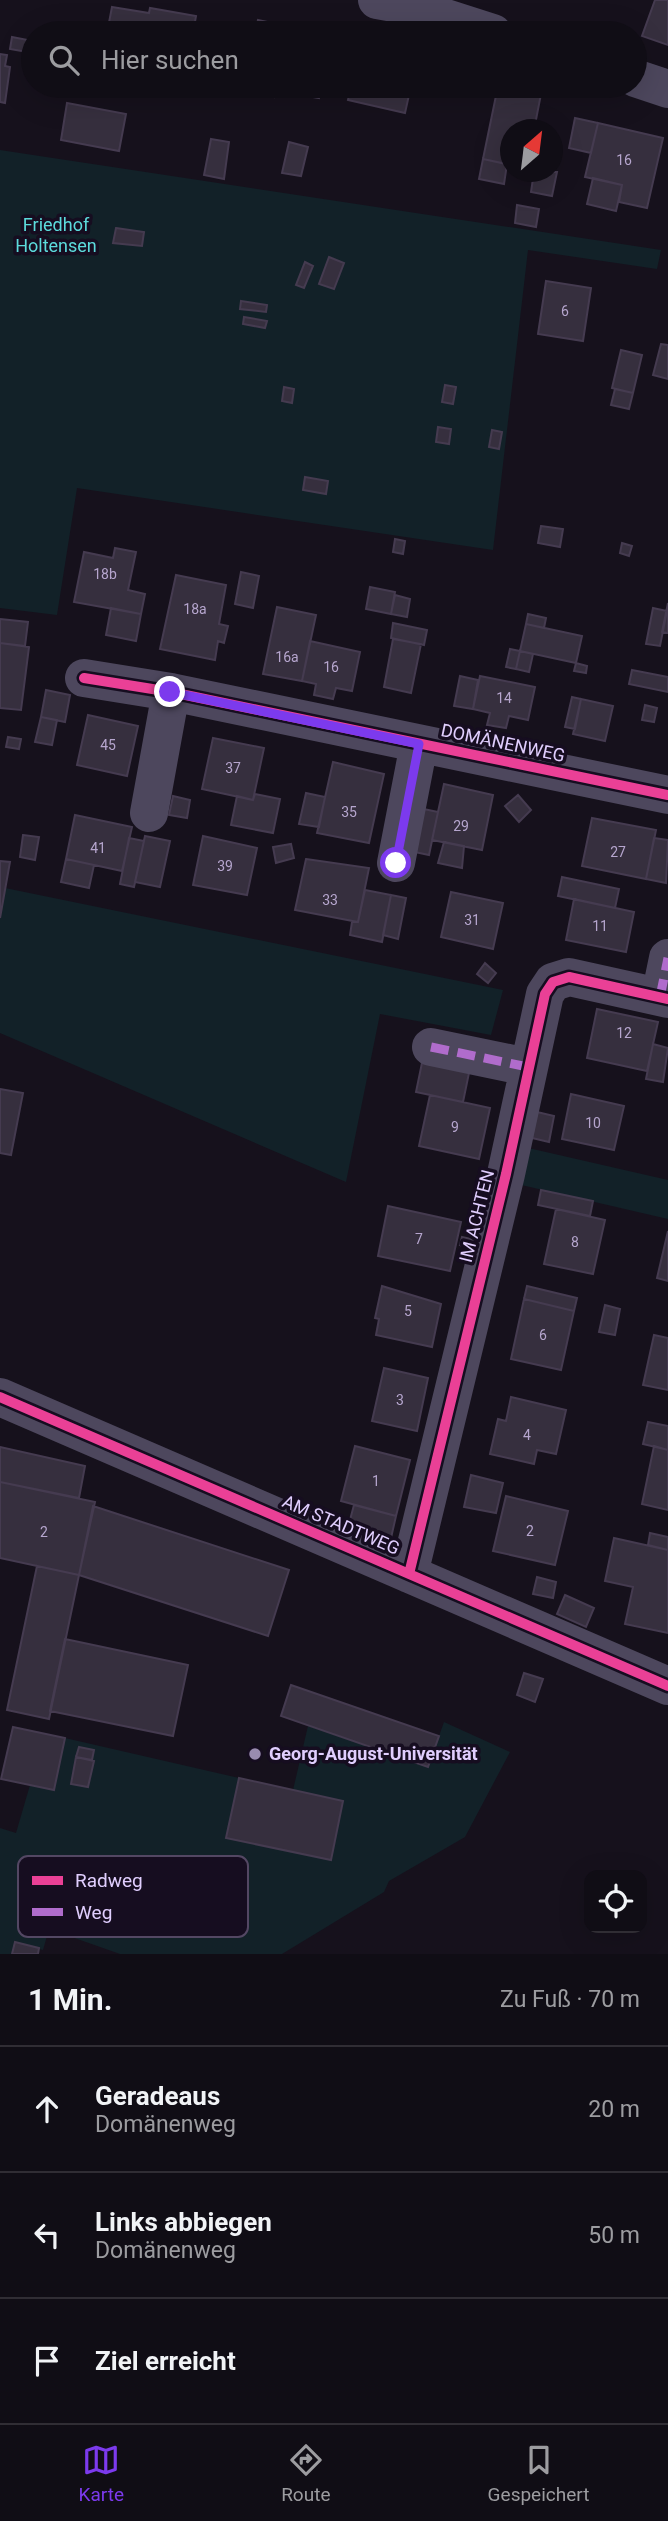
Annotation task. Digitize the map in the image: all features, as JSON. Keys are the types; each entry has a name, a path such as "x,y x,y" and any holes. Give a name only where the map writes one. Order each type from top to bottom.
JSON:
{"street":[{"path":"396,2 455,21"},
{"path":"647,82 668,89"},
{"name":"DOMÄNENWEG","path":"84,678 170,692 668,795"},
{"path":"149,813 170,692"},
{"name":"DOMÄNENWEG","path":"396,863 419,744"},
{"name":"IM ACHTEN","path":"409,1574 545,994 553,982 569,977 664,998 668,957"},
{"path":"431,1047 528,1067"},
{"name":"AM STADTWEG","path":"0,1397 668,1686"}],"green space":[{"name":"Friedhof Holtensen","path":"0,150 661,250 657,269 528,250 493,550 77,488 57,615 0,608"},
{"path":"5,888 503,990 491,1035 380,1014 346,1182 0,1033 0,919"},
{"path":"524,1147 668,1180 668,1219 517,1184"},
{"path":"444,1722 510,1752 465,1837 389,1881 384,1892 282,1954 120,1954 72,1937 248,1937 248,1856 18,1856 18,1937 47,1937 43,1950 15,1942 12,1954 0,1954 0,1828 16,1833 30,1785 54,1790 65,1738 239,1778 226,1838 330,1860 343,1801 293,1790 308,1726 428,1767"}],"building":[{"path":"655,0 668,0 668,45 647,38 647,22"},
{"path":"112,7 149,13 150,8 196,16 195,21 109,21"},
{"path":"12,37 21,39 21,51 10,49"},
{"path":"0,54 7,55 5,66 10,67 5,103 0,102"},
{"path":"348,98 408,98 405,113"},
{"path":"496,98 540,98 536,119 500,119 500,163 483,159"},
{"path":"67,103 126,114 119,151 61,140"},
{"path":"575,118 598,123 591,153 569,148"},
{"path":"598,123 663,138 647,208 619,202 622,185 585,177"},
{"path":"211,139 229,142 224,179 204,175"},
{"path":"289,142 308,147 301,176 282,173"},
{"path":"483,159 500,163 500,182 504,184 479,179"},
{"path":"593,178 622,185 616,211 587,204"},
{"path":"532,182 555,182 552,196 531,192"},
{"path":"517,205 539,209 536,227 515,223"},
{"path":"116,228 144,232 142,246 113,243"},
{"path":"329,257 344,263 334,289 319,284"},
{"path":"305,262 313,266 304,288 296,285"},
{"path":"546,281 591,288 583,341 538,334"},
{"path":"241,301 267,305 266,312 240,309"},
{"path":"244,317 267,321 265,328 243,324"},
{"path":"661,344 668,345 668,379 653,375"},
{"path":"621,350 642,355 633,393 612,388"},
{"path":"445,385 456,387 453,404 442,402"},
{"path":"284,387 294,389 292,403 282,401"},
{"path":"615,389 633,393 629,409 611,405"},
{"path":"438,427 451,429 449,444 436,442"},
{"path":"492,430 502,432 499,449 489,447"},
{"path":"305,477 328,481 326,494 303,490"},
{"path":"541,526 563,529 560,547 538,543"},
{"path":"395,539 405,541 403,554 393,552"},
{"path":"622,543 632,546 629,556 620,553"},
{"path":"115,548 136,552 128,590 145,594 141,614 74,602 84,552 113,558"},
{"path":"241,572 259,576 253,608 235,604"},
{"path":"176,575 226,585 219,624 228,626 224,643 218,641 215,660 160,649"},
{"path":"370,587 395,592 391,614 366,609"},
{"path":"395,595 410,599 407,617 391,614"},
{"path":"668,603 668,633 662,632"},
{"path":"277,607 316,615 302,681 263,674"},
{"path":"111,608 141,614 136,641 106,635"},
{"path":"653,608 667,611 660,646 646,644"},
{"path":"528,614 546,618 544,628 526,624"},
{"path":"0,619 28,622 25,646 0,643"},
{"path":"393,623 427,630 424,645 391,638"},
{"path":"526,624 582,636 576,663 520,651"},
{"path":"393,639 421,644 411,693 384,687"},
{"path":"310,641 360,652 352,691 336,688 333,699 314,695 316,684 302,681"},
{"path":"0,643 29,647 21,710 0,708"},
{"path":"510,649 520,651 516,669 506,667"},
{"path":"520,651 533,654 529,672 516,669"},
{"path":"576,663 587,666 586,673 574,671"},
{"path":"632,670 668,677 668,692 629,684"},
{"path":"460,676 478,680 473,709 454,706"},
{"path":"480,676 535,687 528,720 509,716 506,728 487,725 490,713 473,709"},
{"path":"46,690 70,695 65,722 41,717"},
{"path":"572,697 581,699 575,729 565,727"},
{"path":"581,699 613,706 605,741 573,734"},
{"path":"645,705 657,708 654,722 642,720"},
{"path":"88,715 138,726 127,776 77,765"},
{"path":"41,717 57,720 52,745 35,742"},
{"path":"8,737 21,739 19,749 6,747"},
{"path":"213,738 264,748 253,800 202,789"},
{"path":"333,762 384,774 369,843 317,833"},
{"path":"444,784 493,795 482,850 432,840"},
{"path":"306,793 325,797 319,827 299,824"},
{"path":"255,794 280,799 273,833 231,825 237,796 253,800"},
{"path":"518,795 531,810 519,822 505,806"},
{"path":"173,796 190,800 187,818 169,815"},
{"path":"419,808 438,812 429,855 410,851"},
{"path":"75,815 132,827 122,871 66,859"},
{"path":"592,818 656,830 646,879 582,866"},
{"path":"23,835 39,837 35,860 20,857"},
{"path":"145,836 170,841 160,887 135,882"},
{"path":"203,836 257,848 247,895 193,885"},
{"path":"129,838 144,841 134,887 120,884"},
{"path":"654,838 668,840 666,883 646,879"},
{"path":"444,842 464,846 462,868 438,863"},
{"path":"291,844 294,858 276,863 273,847"},
{"path":"66,859 94,865 89,888 61,882"},
{"path":"306,859 369,868 358,922 295,910"},
{"path":"0,861 10,862 0,918"},
{"path":"562,877 619,889 615,908 558,896"},
{"path":"365,890 391,895 382,942 350,935 352,922 358,922"},
{"path":"451,892 503,903 493,949 441,937"},
{"path":"391,895 406,898 398,939 383,935"},
{"path":"574,899 634,912 626,952 566,940"},
{"path":"485,963 496,973 488,983 477,974"},
{"path":"597,1009 658,1022 647,1071 587,1058"},
{"path":"653,1044 668,1048 663,1082 646,1079"},
{"path":"423,1058 470,1068 463,1102 416,1092"},
{"path":"0,1089 23,1093 11,1155 0,1153"},
{"path":"571,1094 624,1106 614,1150 562,1139"},
{"path":"430,1095 490,1108 479,1159 419,1146"},
{"path":"537,1112 554,1116 549,1142 532,1138"},
{"path":"541,1190 593,1201 590,1216 538,1205"},
{"path":"388,1206 461,1222 450,1271 378,1256"},
{"path":"556,1209 605,1220 593,1274 544,1264"},
{"path":"668,1231 668,1281 657,1278"},
{"path":"462,1237 471,1239 469,1248 460,1245"},
{"path":"382,1286 441,1304 432,1347 376,1335 379,1319 375,1318"},
{"path":"527,1286 577,1298 574,1311 524,1299"},
{"path":"524,1299 574,1311 561,1370 511,1359"},
{"path":"605,1305 620,1309 615,1335 599,1332"},
{"path":"654,1335 668,1338 668,1390 643,1385"},
{"path":"384,1368 428,1378 417,1431 372,1421"},
{"path":"511,1397 566,1410 556,1454 537,1450 534,1464 490,1454 498,1419 506,1421"},
{"path":"648,1422 668,1426 668,1450 643,1444"},
{"path":"355,1446 410,1460 396,1516 341,1501"},
{"path":"654,1446 668,1450 668,1510 642,1504"},
{"path":"0,1447 85,1466 79,1498 0,1482"},
{"path":"471,1475 503,1483 496,1513 464,1507"},
{"path":"0,1482 95,1502 79,1575 0,1558"},
{"path":"506,1496 568,1511 555,1565 493,1551"},
{"path":"354,1505 396,1516 391,1538 350,1520"},
{"path":"93,1506 289,1570 268,1636 79,1575"},
{"path":"650,1533 668,1537 668,1550 648,1545"},
{"path":"614,1538 668,1550 668,1633 625,1624 633,1587 605,1581"},
{"path":"37,1566 79,1575 49,1719 7,1710"},
{"path":"537,1577 556,1582 553,1598 533,1594"},
{"path":"565,1595 594,1608 586,1627 557,1614"},
{"path":"65,1639 188,1665 173,1736 50,1711"},
{"path":"524,1673 543,1679 535,1702 517,1695"},
{"path":"291,1685 439,1736 428,1767 281,1716"},
{"path":"13,1727 65,1738 54,1790 1,1779"},
{"path":"79,1747 94,1750 92,1760 76,1757"},
{"path":"76,1757 94,1761 88,1787 71,1784"},
{"path":"239,1778 343,1801 331,1860 226,1838"},
{"path":"15,1942 39,1948 38,1954 12,1954"}],"marked path":[{"path":"660,997 668,958"},
{"path":"431,1047 528,1067"}],"cycle path":[{"path":"84,678 171,692 668,795"},
{"path":"409,1574 506,1174 545,994 553,982 569,977 668,999"},
{"path":"0,1397 668,1686"}],"place":[{"name":"Georg-August-Universität","path":"255,1754"}],"route":[{"path":"170,692 419,744 396,863"}]}
